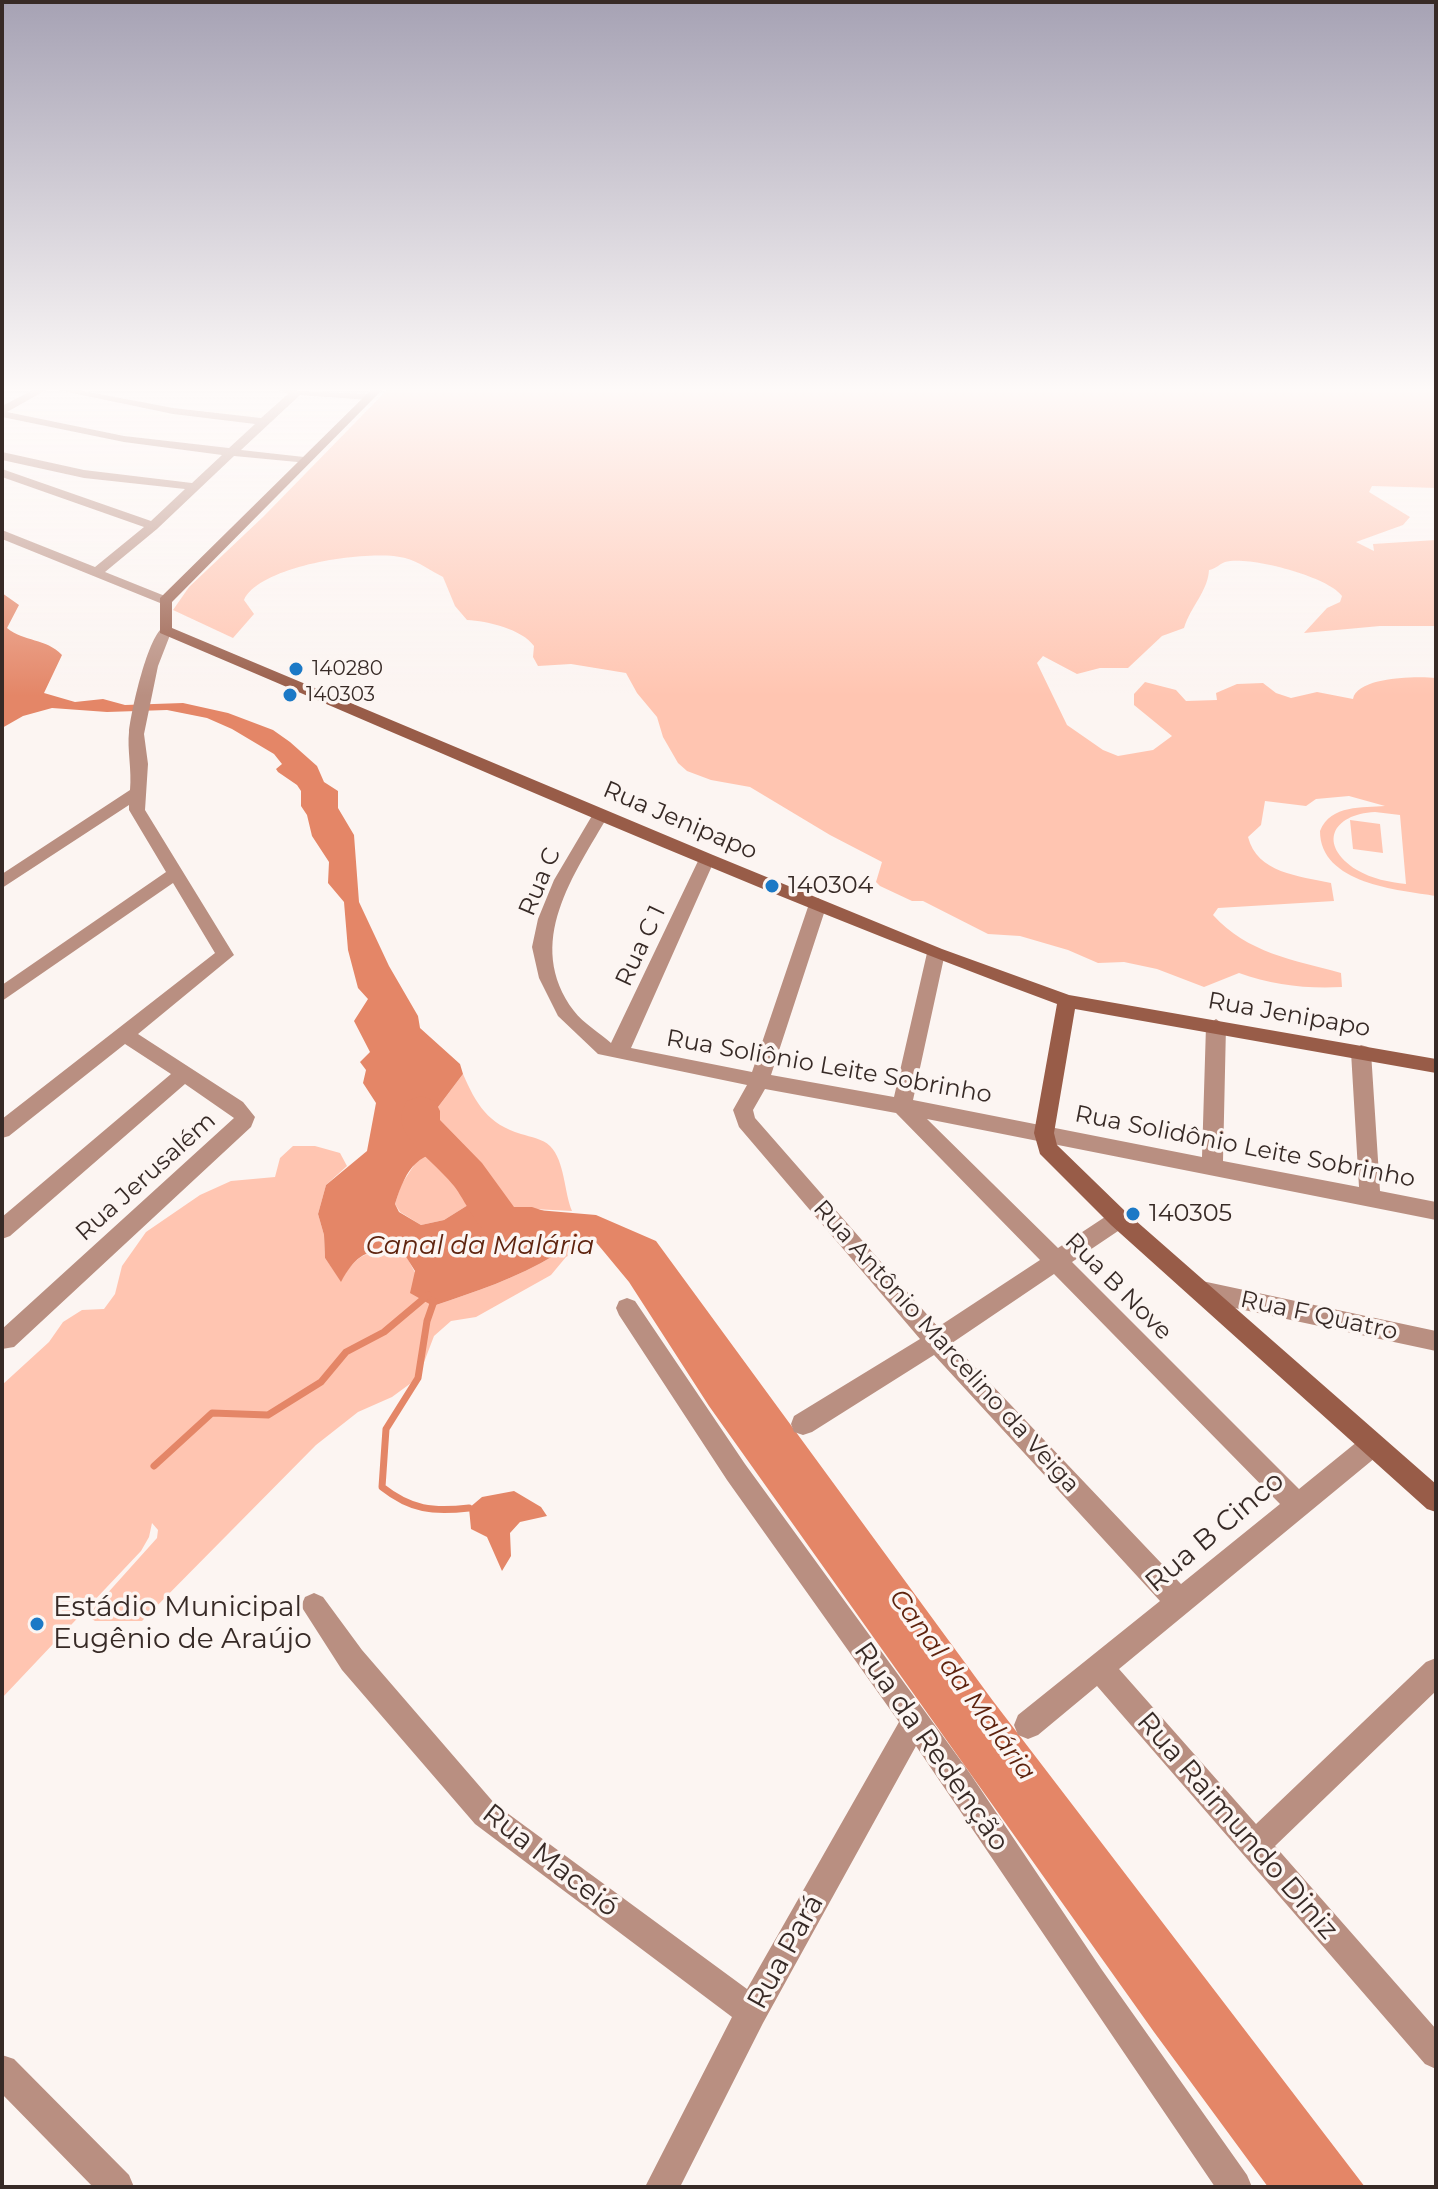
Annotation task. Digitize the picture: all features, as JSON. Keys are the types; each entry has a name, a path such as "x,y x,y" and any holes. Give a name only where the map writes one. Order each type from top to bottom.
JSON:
{"street":[{"path":"55,492 153,526"},
{"path":"97,572 190,492"},
{"path":"2,1130 221,960 225,950 174,874 137,810 140,764 136,734 151,666 165,630 165,601 273,492"},
{"path":"2,534 165,601"},
{"name":"Rua Jenipapo","path":"165,630 707,859 936,953 1067,1001 1436,1066"},
{"path":"2,882 139,791"},
{"name":"Rua C","path":"601,814 563,880 547,919 541,947 548,978 567,1016 612,1051"},
{"name":"Rua C 1","path":"612,1051 707,859"},
{"path":"2,994 174,874"},
{"path":"759,1081 818,904"},
{"path":"902,1106 936,953"},
{"path":"1067,1001 1044,1133 1047,1148 1119,1219 1372,1445 1432,1493"},
{"path":"1212,1166 1216,1026"},
{"name":"Rua Jerusalém","path":"6,1340 241,1126 245,1117 242,1112 124,1034"},
{"name":"Rua Soliônio Leite Sobrinho","path":"612,1051 1044,1133"},
{"path":"1361,1052 1370,1199"},
{"path":"2,1230 185,1073"},
{"name":"Rua Antônio Marcelino da Veiga","path":"759,1081 743,1110 752,1130 936,1341 1180,1603"},
{"name":"Rua B Nove","path":"902,1106 1297,1504"},
{"name":"Rua Solidônio Leite Sobrinho","path":"1044,1133 1436,1211"},
{"path":"803,1424 936,1341 1119,1219"},
{"name":"Rua F Quatro","path":"1202,1291 1436,1341"},
{"name":"Rua da Redenção","path":"627,1308 736,1472 915,1720 1235,2187"},
{"name":"Rua B Cinco","path":"1099,1667 1372,1445"},
{"name":"Rua Maceió","path":"314,1606 352,1660 485,1814 752,2012"},
{"path":"1028,1725 1099,1667"},
{"name":"Rua Raimundo Diniz","path":"1099,1667 1436,2053"},
{"path":"1254,1846 1436,1672"},
{"name":"Rua Pará","path":"662,2187 752,2012 915,1720"},
{"path":"2,2071 117,2187"}],"shaded area":[{"path":"287,492 1369,492 1410,517 1403,525 1356,542 1374,551 1373,544 1436,540 1436,626 1380,626 1304,633 1327,608 1340,602 1342,596 1322,582 1288,569 1251,562 1225,562 1209,570 1206,585 1184,628 1162,636 1128,668 1100,668 1077,674 1043,656 1037,663 1067,725 1103,750 1118,756 1153,750 1172,736 1134,705 1134,694 1145,682 1176,690 1186,701 1217,700 1216,693 1237,684 1263,683 1276,693 1291,698 1317,692 1353,699 1365,686 1376,682 1436,678 1436,896 1364,881 1333,863 1323,849 1320,831 1332,816 1348,809 1385,806 1349,796 1316,799 1306,806 1265,801 1261,825 1248,837 1253,849 1270,866 1281,871 1331,883 1334,901 1218,908 1213,915 1226,928 1256,947 1341,973 1342,987 1290,985 1239,973 1204,987 1157,969 1124,962 1098,963 1068,950 1020,936 988,934 923,901 912,901 880,886 876,882 882,862 750,787 711,780 687,771 678,763 663,737 657,717 637,693 626,673 571,664 538,666 533,657 534,646 528,640 504,627 467,620 455,606 443,577 410,559 389,556 343,558 317,562 271,577 254,588 244,600 254,614 233,638 173,610 189,587","holes":["1360,814 1400,815 1406,884 1363,873 1345,860 1337,851 1334,841 1340,825"]},
{"path":"1350,820 1380,824 1383,853 1353,849"},
{"path":"463,1074 478,1104 492,1119 510,1130 540,1140 555,1152 572,1211 514,1208 502,1201 468,1205 444,1220 421,1225 400,1212 395,1204 401,1185 418,1159 434,1151 448,1129 437,1120 435,1111"},
{"path":"293,1146 315,1146 340,1153 347,1166 326,1185 318,1214 324,1235 325,1258 341,1281 353,1264 366,1254 404,1252 433,1306 511,1278 574,1243 594,1241 566,1257 551,1275 476,1317 451,1321 434,1336 418,1378 392,1397 358,1412 316,1445 142,1621 95,1621 87,1616 157,1538 158,1530 152,1523 141,1551 2,1698 2,1385 49,1342 63,1322 82,1310 104,1309 115,1294 122,1266 146,1232 200,1195 231,1181 275,1177 280,1158"}],"water":[{"name":"Canal da Malária","path":"2,593 19,605 7,628 62,655 44,693 75,702 103,699 125,705 183,703 228,713 273,730 317,766 324,782 338,791 338,808 354,835 359,902 389,966 418,1016 420,1028 460,1064 463,1074 435,1111 437,1120 454,1135 459,1150 433,1154 416,1163 404,1180 395,1204 399,1212 421,1225 444,1220 468,1205 502,1201 514,1208 596,1215 656,1241 993,1701 1365,2187 1268,2187 1154,2032 709,1406 629,1282 595,1241 574,1243 511,1278 433,1306 410,1293 415,1271 403,1252 366,1254 353,1264 341,1282 325,1258 324,1235 318,1214 326,1185 367,1151 376,1103 363,1083 366,1070 360,1062 370,1052 354,1021 368,999 358,988 348,950 344,902 328,883 329,862 312,836 307,815 301,806 301,791 278,772 276,769 282,764 274,754 207,718 167,710 107,712 52,708 23,716 2,728"},
{"path":"514,1491 541,1507 547,1516 520,1522 510,1533 511,1556 502,1571 487,1537 471,1529 469,1508 482,1497"}],"waterway":[{"name":"Canal da Malária","path":"421,1111 421,1125 468,1174 503,1223 532,1224"},
{"path":"154,1466 212,1413 268,1415 321,1382 346,1352 384,1332 428,1295"},
{"path":"434,1301 427,1321 418,1378 386,1429 382,1487 403,1501 423,1508 469,1508"}],"place":[{"name":"140280","path":"296,669"},
{"name":"140303","path":"290,695"},
{"name":"140304","path":"772,886"},
{"name":"140305","path":"1133,1214"},
{"name":"Estádio Municipal Eugênio de Araújo","path":"37,1624"}]}
